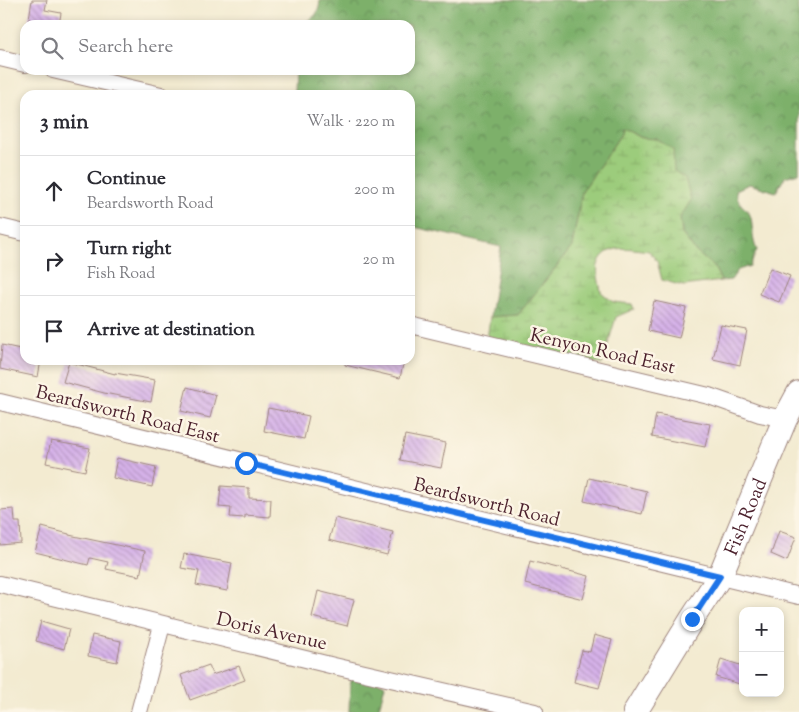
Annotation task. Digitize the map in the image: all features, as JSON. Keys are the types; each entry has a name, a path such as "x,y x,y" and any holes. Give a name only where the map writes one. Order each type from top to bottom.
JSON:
{"main road":[{"name":"Fish Road","path":"635,712 720,576 785,419 799,393"}],"street":[{"path":"0,58 20,63"},
{"path":"75,75 139,90"},
{"path":"0,227 20,231"},
{"name":"Kenyon Road East","path":"415,326 709,396 760,414 785,419"},
{"name":"Beardsworth Road East","path":"0,402 246,463"},
{"name":"Beardsworth Road","path":"246,463 799,596"},
{"name":"Doris Avenue","path":"0,584 535,712"},
{"path":"140,712 162,624"}],"green space":[{"path":"320,0 799,0 799,173 785,177 776,192 749,184 736,190 739,201 750,214 753,238 757,250 750,266 738,270 731,280 721,281 714,267 695,251 682,234 674,171 656,139 642,138 622,128 621,134 582,192 572,247 518,315 490,317 501,247 415,227 415,90 294,90 295,75 415,75 415,20 308,20 318,10"},
{"path":"622,128 642,138 656,139 673,149 674,171 685,178 691,200 680,218 682,234 695,251 714,267 721,281 683,286 662,280 657,261 649,251 627,248 612,250 601,258 598,265 601,292 613,302 632,304 634,309 616,317 602,364 487,340 490,317 518,315 572,247 582,192 621,134"},
{"path":"354,669 385,685 378,712 349,712 350,686"}],"building":[{"path":"32,0 47,0 45,10 61,13 60,20 29,20"},
{"path":"770,268 790,276 779,302 759,294"},
{"path":"654,301 686,308 679,338 648,331"},
{"path":"721,325 747,330 740,365 713,359"},
{"path":"2,345 20,349 20,365 40,365 38,377 0,369"},
{"path":"68,365 80,365 115,374 155,380 151,402 104,393 63,382"},
{"path":"345,365 403,365 400,378"},
{"path":"187,387 216,395 210,418 181,411"},
{"path":"268,408 309,416 304,439 264,431"},
{"path":"656,414 710,424 705,447 652,437"},
{"path":"405,435 446,443 441,468 400,460"},
{"path":"51,441 90,448 85,471 46,463"},
{"path":"117,458 156,467 152,487 113,478"},
{"path":"589,478 647,491 642,514 584,501"},
{"path":"221,486 249,488 249,498 271,499 270,517 245,515 245,518 230,517 231,508 219,507"},
{"path":"14,509 15,522 20,522 21,543 0,545 0,510"},
{"path":"335,518 393,532 387,555 329,540"},
{"path":"42,527 69,535 145,551 140,576 106,569 108,562 90,558 88,565 35,552"},
{"path":"779,531 796,537 787,561 771,554"},
{"path":"184,554 232,563 227,591 196,585 199,571 181,568"},
{"path":"530,561 589,576 583,599 525,584"},
{"path":"318,591 354,600 347,626 312,617"},
{"path":"41,621 69,629 64,649 36,641"},
{"path":"92,635 121,641 117,662 88,656"},
{"path":"594,635 612,640 599,688 574,682 582,650 590,652"},
{"path":"721,659 739,665 739,684 716,677"},
{"path":"209,665 212,675 239,666 245,680 190,700 181,675"}],"route":[{"path":"246,463 720,576 692,619"}]}
